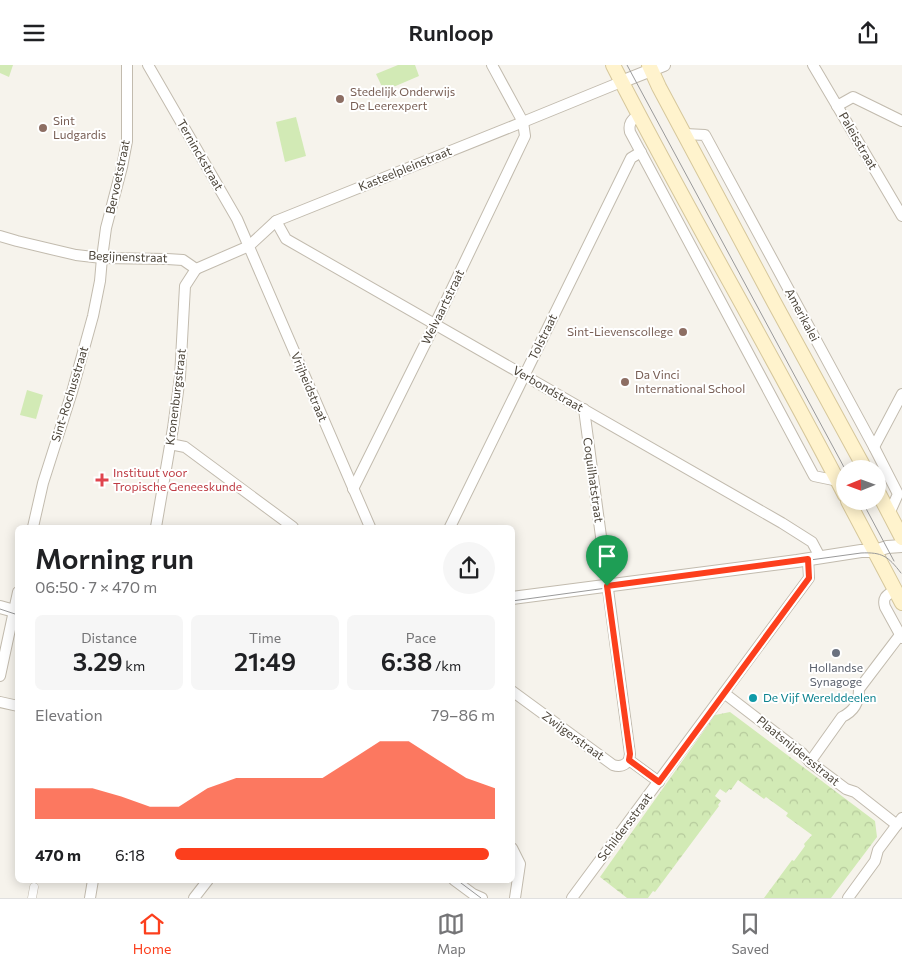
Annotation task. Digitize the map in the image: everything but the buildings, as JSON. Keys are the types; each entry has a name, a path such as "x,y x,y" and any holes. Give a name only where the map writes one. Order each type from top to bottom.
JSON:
{"main road":[{"path":"612,65 836,477"},
{"name":"Amerikalei","path":"655,67 659,87 860,460"},
{"path":"886,508 902,538"},
{"path":"853,510 902,603"}],"street":[{"name":"Bervoetstraat","path":"102,258 106,228 127,141 127,65"},
{"name":"Terninckstraat","path":"148,65 249,245"},
{"path":"492,65 523,122"},
{"name":"Paleisstraat","path":"813,65 902,216"},
{"path":"621,82 655,67"},
{"name":"Kasteelpleinstraat","path":"196,269 249,245 278,225 621,82"},
{"path":"837,106 854,97 902,121"},
{"path":"638,115 631,121 630,129 641,152 814,476 836,481"},
{"name":"Welvaartstraat","path":"353,489 525,136 523,122"},
{"name":"Amerikalei","path":"685,134 705,135 874,447 898,494 889,514"},
{"name":"Tolstraat","path":"451,525 631,158 641,152"},
{"name":"Verbondstraat","path":"278,225 286,239 812,542 814,558"},
{"name":"Begijnenstraat","path":"0,236 76,255 102,258 183,260 196,269"},
{"name":"Vrijheidstraat","path":"249,245 369,525"},
{"name":"Sint-Rochusstraat","path":"33,525 43,483 72,392 93,316 100,281 102,258"},
{"name":"Kronenburgstraat","path":"156,525 174,428 180,377 185,286 196,269"},
{"path":"874,447 902,394"},
{"name":"Coquilhatstraat","path":"584,409 630,754 629,760"},
{"path":"170,444 185,447 290,525"},
{"path":"515,598 902,546"},
{"name":"Schildersstraat","path":"572,898 809,578 814,558"},
{"path":"810,761 842,717 849,713 859,700 859,689 901,637 884,602 886,595 895,590"},
{"path":"0,607 15,611 0,676"},
{"name":"Zwijgerstraat","path":"515,693 612,765 624,765 629,760"},
{"name":"Plaatsnijdersstraat","path":"724,693 846,789 855,792 899,821"},
{"path":"0,702 15,705"},
{"path":"629,760 659,782"},
{"path":"848,898 875,861 878,850 899,821"},
{"path":"515,854 520,864 515,898"},
{"path":"90,898 92,883"},
{"path":"194,898 206,883"},
{"path":"458,883 477,897"},
{"path":"32,898 34,887"}],"green space":[{"path":"0,65 13,65 9,77 0,73"},
{"path":"398,65 415,65 419,76 384,91 376,74"},
{"path":"296,117 306,156 285,162 276,122"},
{"path":"27,390 43,395 36,419 20,415"},
{"path":"730,712 875,821 877,837 831,898 764,898 812,835 786,816 788,813 766,797 764,799 738,780 731,790 729,789 726,793 720,789 715,796 721,801 719,806 655,892 653,891 648,898 627,898 600,877 715,715"}],"tram line":[{"path":"627,65 840,460"},
{"path":"867,510 894,561"},
{"path":"515,601 861,553 874,553 884,556 901,573"},
{"path":"0,609 15,614"},
{"path":"461,883 481,898"}],"place":[{"name":"Stedelijk Onderwijs De Leerexpert","path":"340,99"},
{"name":"Sint Ludgardis","path":"43,128"},
{"name":"Sint-Lievenscollege","path":"683,332"},
{"name":"Da Vinci International School","path":"625,382"},
{"name":"Instituut voor Tropische Geneeskunde","path":"102,480"},
{"name":"Hollandse Synagoge","path":"836,653"},
{"name":"De Vijf Werelddeelen","path":"753,698"}],"route":[{"path":"808,559 809,578 659,782 629,760 630,754 607,586 808,559"}]}
